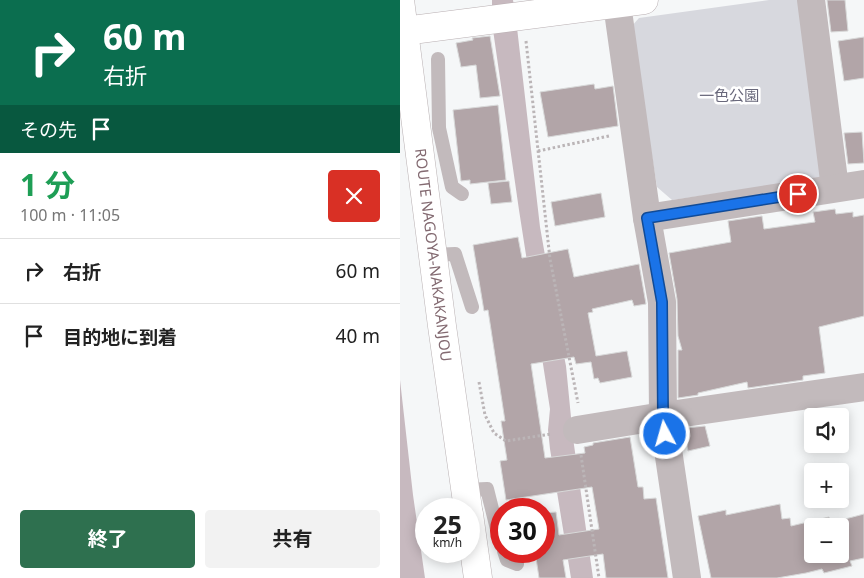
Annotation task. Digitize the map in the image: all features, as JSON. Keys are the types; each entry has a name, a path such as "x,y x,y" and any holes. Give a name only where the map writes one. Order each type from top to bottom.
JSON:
{"main road":[{"name":"ROUTE NAGOYA-NAKAKANJOU","path":"400,0 404,31 428,129 433,255 466,498"},
{"path":"404,31 488,20 521,8 617,4 644,0"},
{"name":"ROUTE NAGOYA-NAKAKANJOU","path":"476,563 478,578"}],"street":[{"path":"811,0 835,188"},
{"path":"617,4 647,218 662,302 663,416 687,578"},
{"path":"647,218 864,184"},
{"path":"580,430 864,387"}],"lane":[{"path":"438,59 428,129 452,187 462,194"},
{"path":"433,255 456,254 472,307"},
{"path":"475,498 487,489 490,501"}],"path":[{"path":"521,8 550,259 580,430 599,578"},
{"path":"538,151 635,131"},
{"path":"478,378 485,416 494,434 506,441 546,434"}],"green space":[{"name":"一色公園","path":"769,0 799,0 826,171 819,179 672,200 657,187 631,27 639,18"}],"shaded area":[{"path":"492,0 513,0 540,227 566,366 573,438 593,578 571,578 550,449 548,430 550,409 492,23"},
{"path":"400,380 415,509 415,563 423,563 425,578 400,578"}],"building":[{"path":"827,0 845,0 848,31 831,32"},
{"path":"490,36 500,96 480,98 476,65 461,67 456,43 473,40 472,38"},
{"path":"864,37 864,78 844,81 838,41"},
{"path":"594,84 595,89 613,86 618,126 548,137 540,92"},
{"path":"498,105 506,180 470,184 470,180 461,181 453,110"},
{"path":"862,132 864,163 848,164 844,133"},
{"path":"509,181 512,202 491,204 488,183"},
{"path":"601,193 605,217 555,226 551,202"},
{"path":"835,209 836,214 853,212 853,217 864,215 864,316 819,327 825,373 803,376 803,380 748,388 747,382 698,393 698,395 678,398 678,350 682,350 678,336 677,299 669,253 731,242 728,221 762,216 764,229 815,222 813,212"},
{"path":"518,237 522,258 568,249 574,277 639,264 646,304 634,306 632,300 592,309 593,312 588,313 596,356 627,351 632,377 600,383 598,378 594,379 591,362 576,364 574,357 531,364 545,458 585,453 584,447 593,445 593,443 630,437 638,487 643,487 644,499 656,498 668,578 606,578 603,554 563,560 566,578 539,578 537,563 555,563 555,512 559,535 599,529 592,487 519,498 506,498 500,461 507,460 501,421 505,421 488,310 484,311 473,245"},
{"path":"705,426 710,446 688,451 684,431 687,430 686,428"},
{"path":"780,504 782,519 790,518 791,526 804,523 804,563 849,563 849,518 864,514 864,558 850,561 852,566 824,573 822,569 777,578 711,578 698,516 726,510 726,515"}],"route":[{"path":"665,434 663,416 662,302 647,218 798,194"}]}
